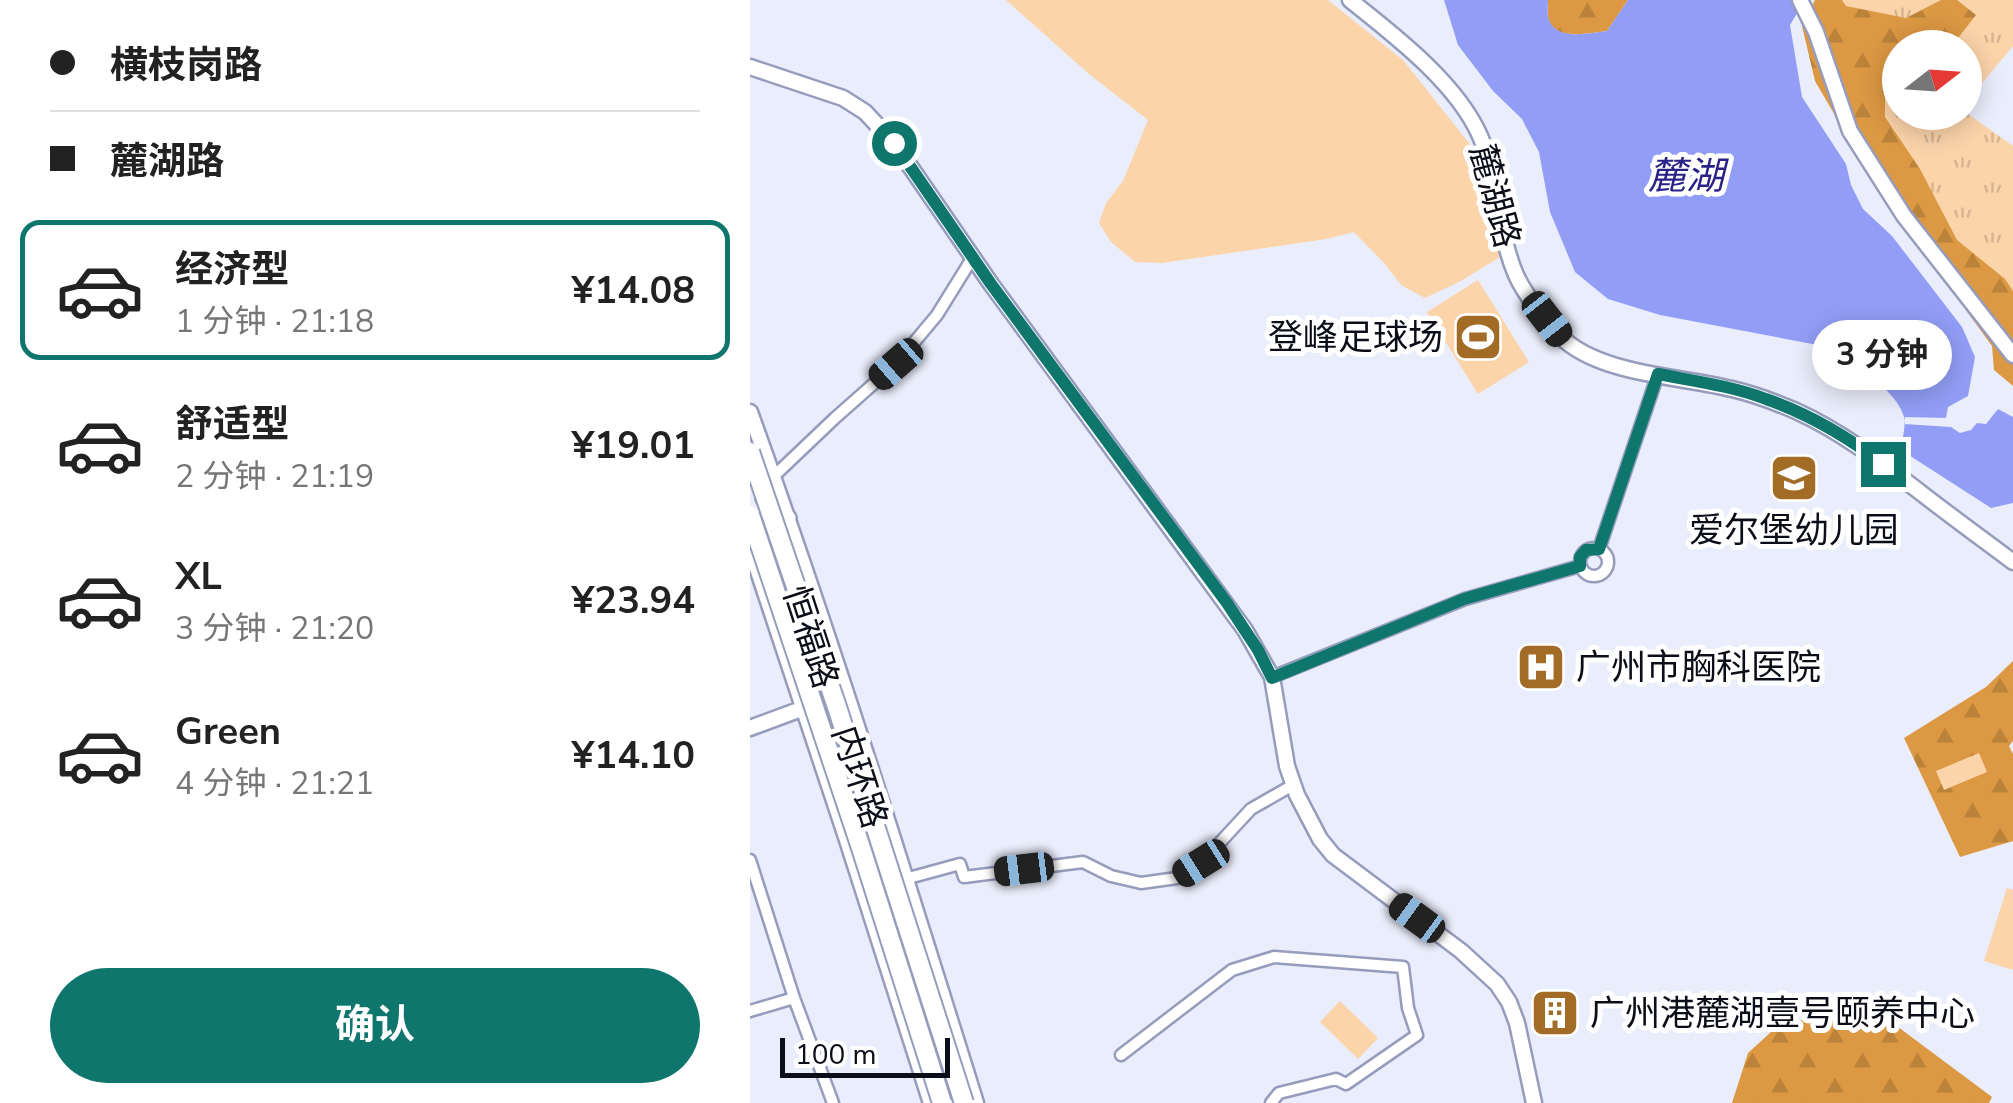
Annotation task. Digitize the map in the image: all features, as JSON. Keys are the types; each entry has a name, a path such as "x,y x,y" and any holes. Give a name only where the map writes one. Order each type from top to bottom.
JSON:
{"highway":[{"name":"内环路","path":"750,455 838,707 962,1103"},
{"name":"内环路","path":"753,508 942,1103"}],"main road":[{"name":"麓湖路","path":"1350,0 1401,40 1474,123 1518,278 1560,335 1592,358 1764,398 1824,425 1860,447 2013,562"},
{"path":"1800,0 1816,32 1850,131 1904,216 2013,355"},
{"path":"750,67 843,98 865,112 894,143 972,257 1258,650 1272,678 1294,786 1308,819 1333,854 1461,951 1497,984 1516,1022 1534,1103"},
{"path":"750,412 845,686 976,1103"},
{"name":"恒福路","path":"750,455 753,508 942,1103"},
{"path":"753,508 788,518"},
{"path":"750,547 817,703 931,1103"},
{"path":"750,728 817,703"},
{"name":"恒福路","path":"817,703 962,1103"}],"street":[{"path":"774,477 896,364 937,316 972,257"},
{"path":"1599,549 1658,374"},
{"path":"1599,549 1607,560 1603,572 1590,575 1580,566 1580,557 1586,550 1599,549"},
{"path":"1272,678 1464,599 1580,566"},
{"path":"905,880 960,864 964,876 1083,862 1112,876 1141,883 1177,878 1201,863 1251,809 1294,786"},
{"path":"750,860 833,1103"},
{"path":"1120,1055 1232,970 1274,956 1403,967 1408,1008 1417,1035 1346,1084 1336,1079 1279,1093 1270,1103"},
{"path":"750,1011 794,998"}],"green space":[{"path":"1006,0 1328,0 1403,60 1469,143 1500,257 1425,298 1401,285 1354,232 1162,263 1135,262 1111,242 1099,223 1106,203 1123,181 1148,120"},
{"path":"1548,0 1628,0 1607,31 1573,34 1551,25"},
{"path":"1815,0 1842,0 1846,6 1906,18 1941,0 1957,0 1976,15 1964,30 1882,30 1882,130 1894,130 1920,169 1957,240 2005,279 2013,291 2013,386 1994,370 1992,346 1876,186 1815,81 1802,26"},
{"path":"1829,0 2013,0 2013,46 1982,83 1982,30 1882,30 1882,130 1982,130 1982,124 2013,146 2013,342 1850,131"},
{"name":"登峰足球场","path":"1478,280 1529,362 1478,394 1427,312"},
{"path":"2013,661 2013,741 2009,746 2013,754 2013,841 1960,857 1904,738 1986,687"},
{"path":"1979,753 1987,772 1944,790 1936,771"},
{"path":"2007,888 2013,890 2013,970 1984,961"},
{"path":"1340,1001 1378,1038 1358,1059 1320,1022"},
{"path":"1882,1015 1992,1097 1989,1103 1732,1103 1748,1053 1783,1021"}],"water":[{"name":"麓湖","path":"1444,0 1548,0 1552,25 1573,34 1607,31 1628,0 1805,0 1790,25 1802,97 1846,164 1863,209 1892,236 1962,327 1975,357 1968,396 1948,407 1946,418 1905,417 1904,421 1894,399 1844,350 1660,315 1608,299 1575,272 1550,212 1539,152 1522,119 1493,91 1458,45"},
{"path":"1998,409 2013,417 2013,503 1991,508 1901,450 1905,424 1951,427 1960,433 1977,423 1986,424"}],"place":[{"name":"登峰足球场","path":"1478,337"},
{"name":"爱尔堡幼儿园","path":"1794,478"},
{"name":"广州市胸科医院","path":"1541,667"},
{"name":"广州港麓湖壹号颐养中心","path":"1555,1013"}],"route":[{"path":"894,143 991,284 1227,603 1272,678 1464,599 1580,566 1580,557 1586,550 1599,549 1658,374 1764,398 1824,425 1883,464"}]}
